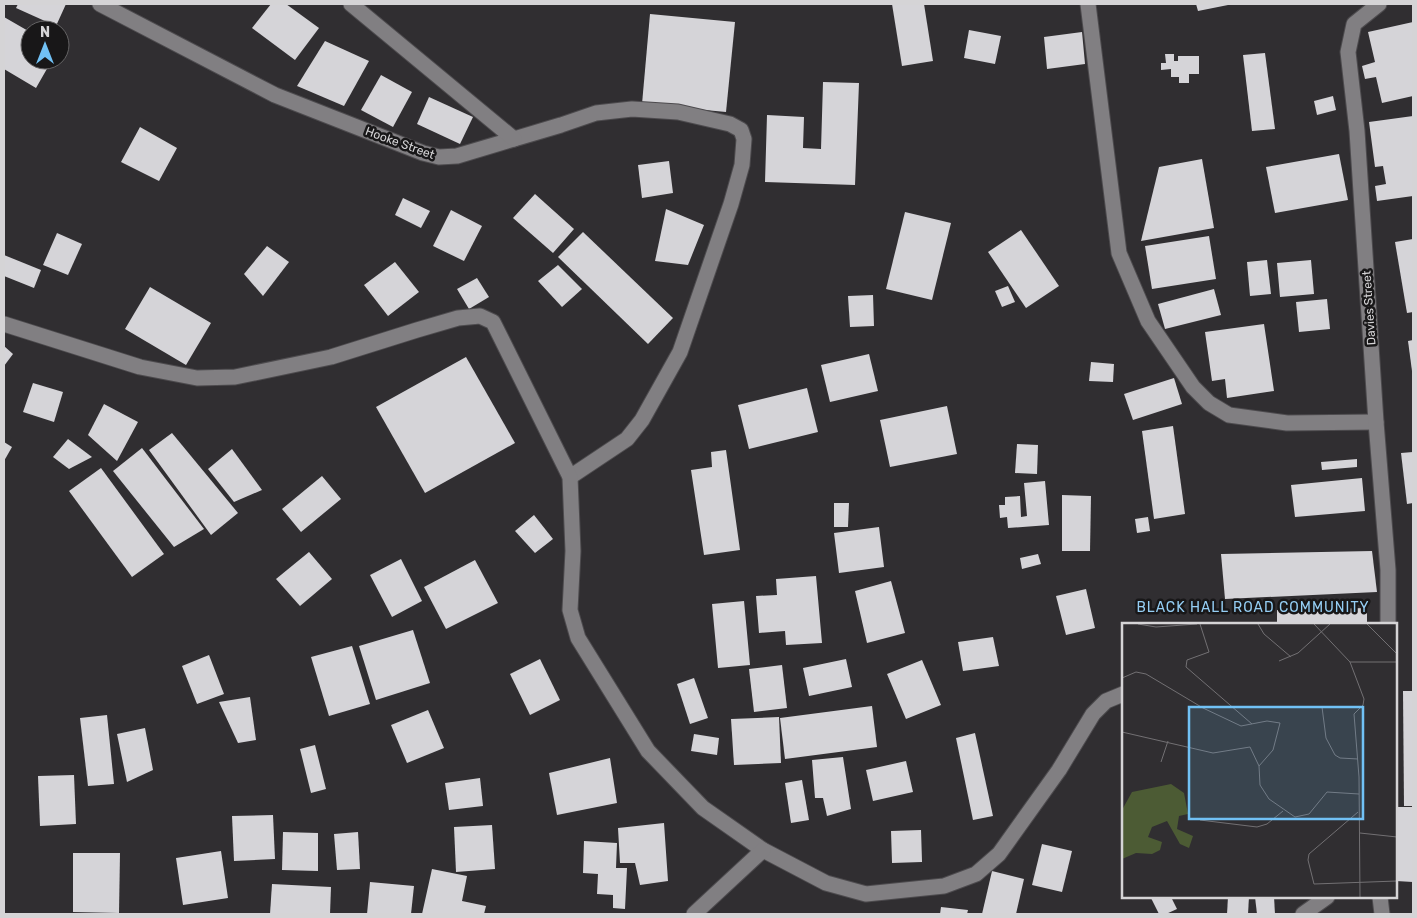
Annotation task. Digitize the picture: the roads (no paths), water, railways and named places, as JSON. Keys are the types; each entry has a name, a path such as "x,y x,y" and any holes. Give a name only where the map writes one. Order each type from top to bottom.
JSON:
{"street":[{"name":"Hooke Street","path":"100,4 275,95 423,153 439,157 457,156 498,145 596,113 632,109 678,112 730,124 741,130 744,139 742,164 731,204 680,352 642,420 627,439 570,477"},
{"path":"351,4 514,139"},
{"path":"1088,4 1119,253 1148,321 1193,387 1209,403 1230,415 1287,423 1376,422"},
{"name":"Davies Street","path":"1379,4 1354,24 1348,52 1357,131 1376,422 1388,570 1388,623"},
{"path":"4,324 140,367 196,378 235,377 331,357 458,318 480,316 493,322 570,477 573,551 570,610 578,638 648,752 703,808 762,850 826,883 866,894 944,886 976,874 999,854 1059,770 1093,714 1106,701 1122,694"},
{"path":"694,914 762,850"},
{"path":"1303,914 1326,898"},
{"path":"1380,898 1382,914"}],"district":[{"name":"BLACK HALL ROAD COMMUNITY","path":"1253,607"}]}
